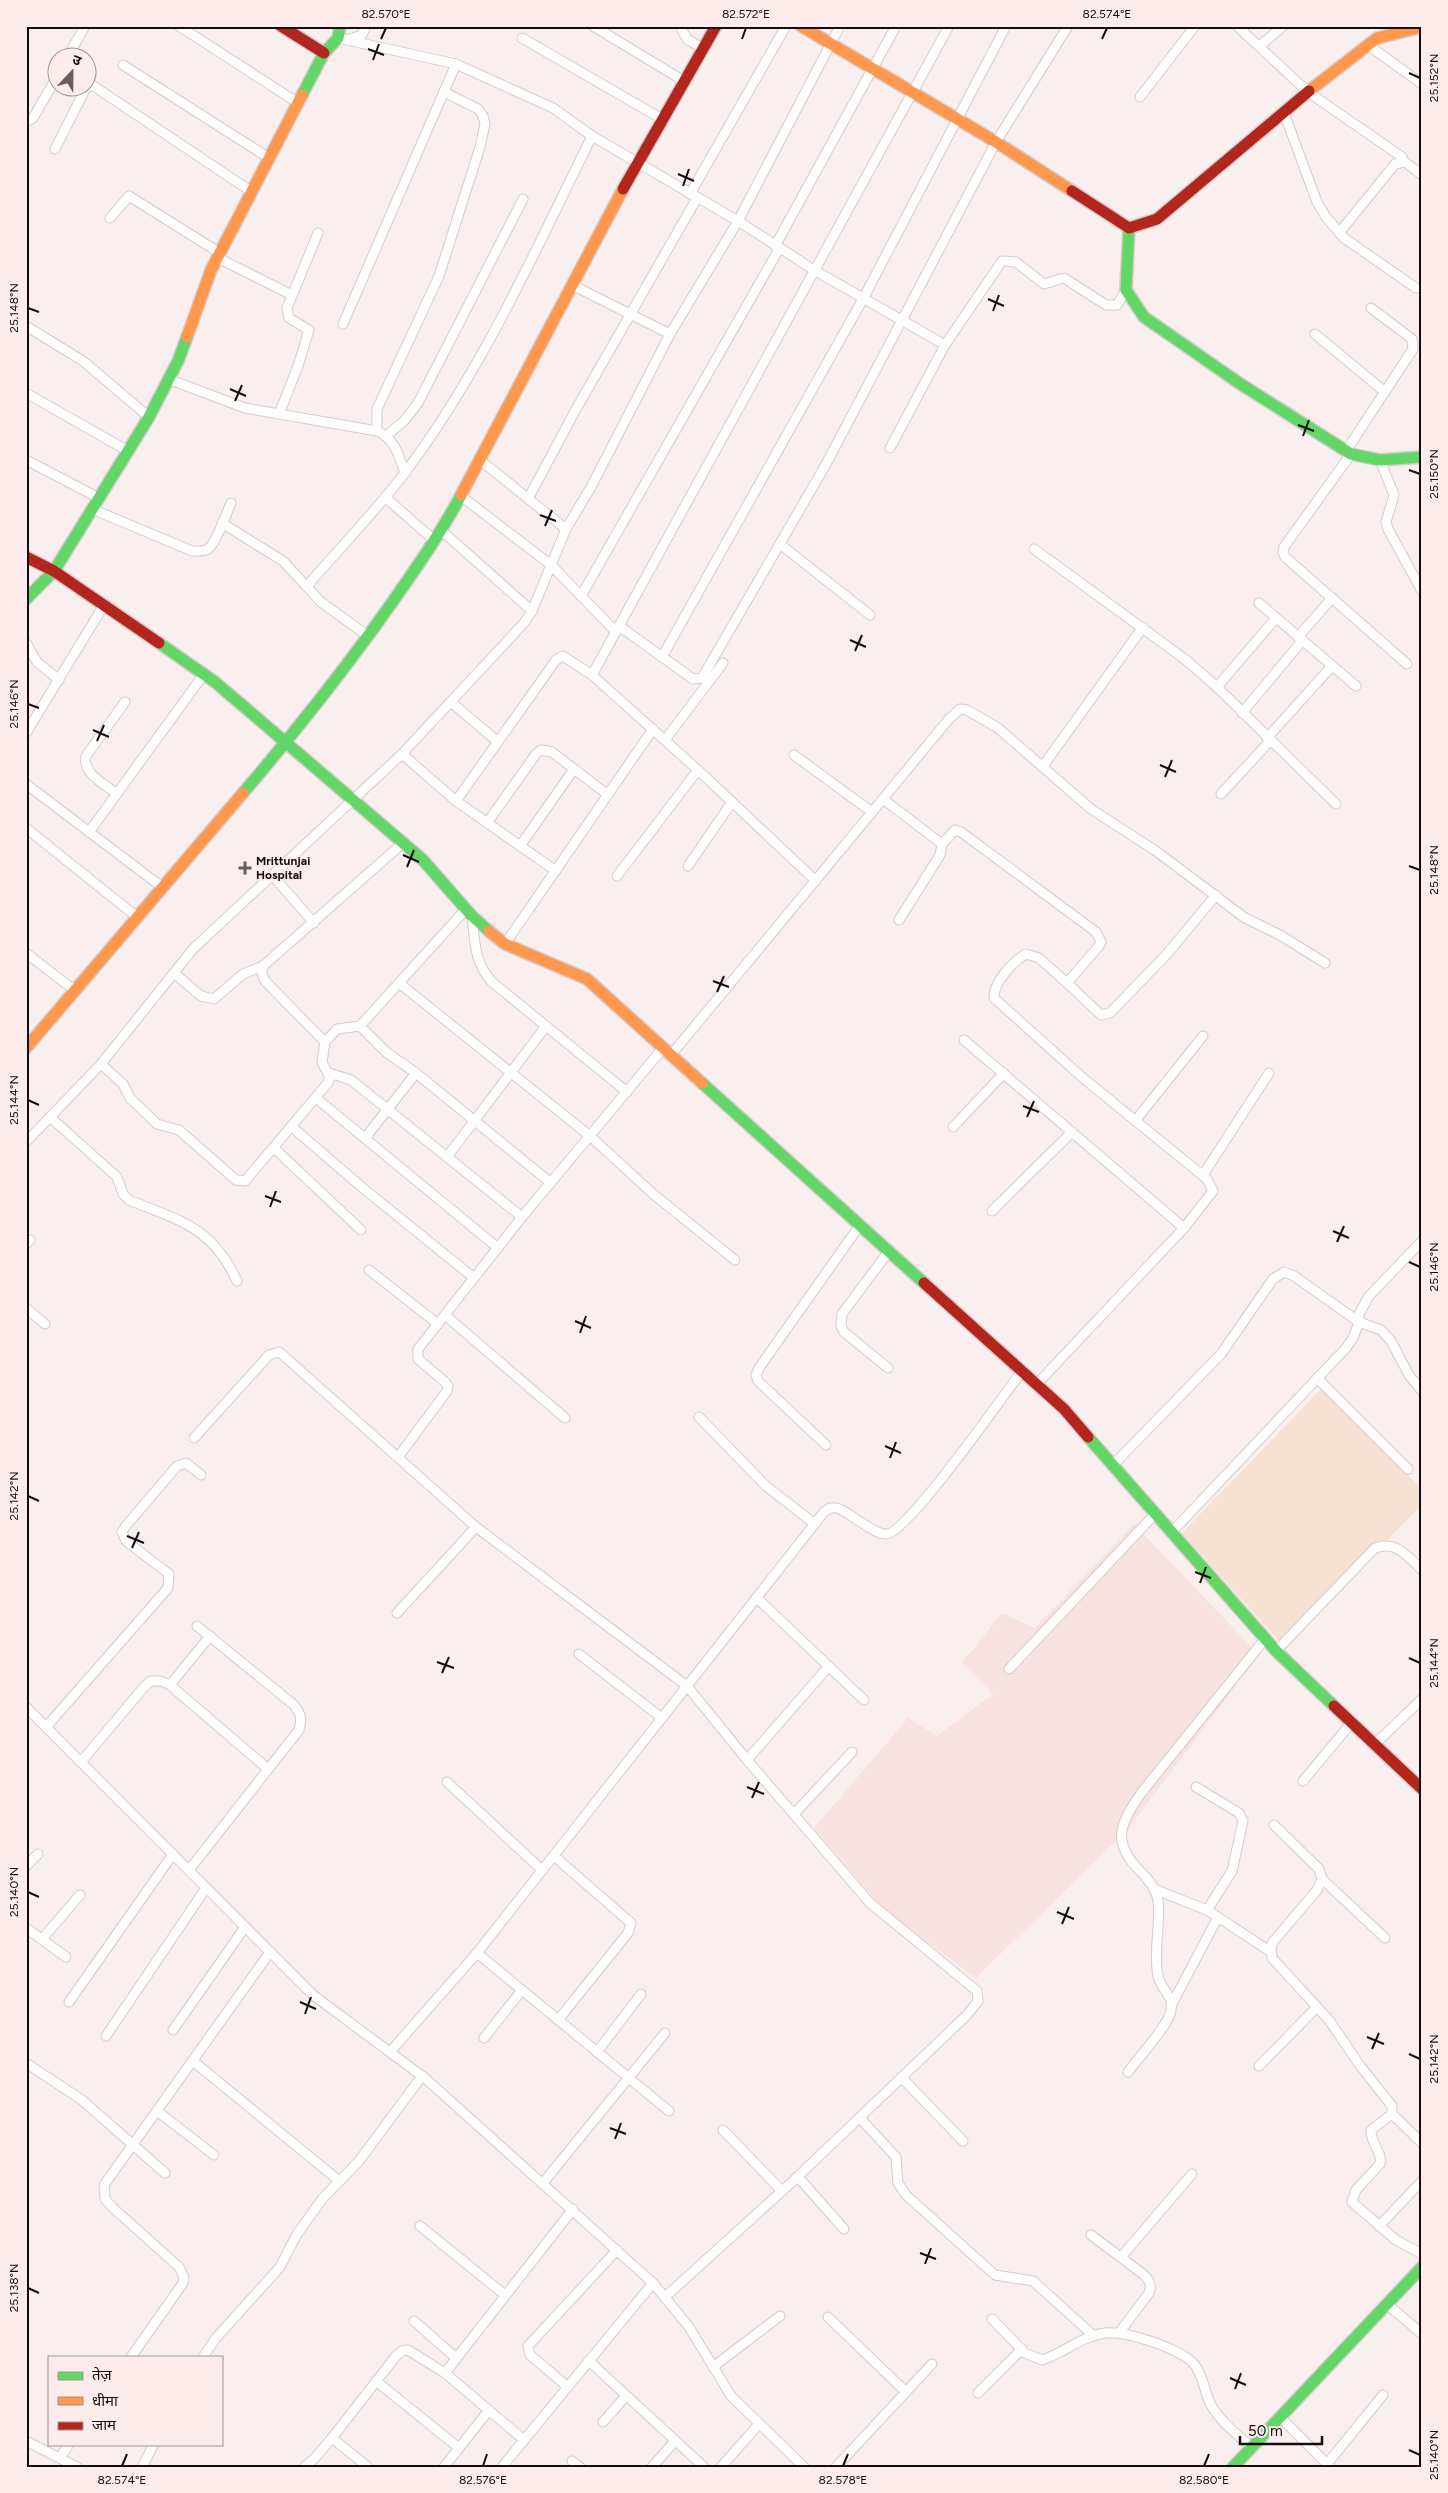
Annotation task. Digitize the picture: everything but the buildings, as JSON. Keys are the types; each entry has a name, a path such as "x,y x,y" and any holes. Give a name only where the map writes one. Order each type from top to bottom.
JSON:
{"street":[{"path":"73,48 85,26"},
{"path":"179,26 298,103"},
{"path":"281,26 324,53"},
{"path":"26,599 54,571 149,417 178,361 219,256 324,53 343,34 362,35 366,26"},
{"path":"593,26 684,80"},
{"path":"680,26 687,39 703,49"},
{"path":"26,1048 286,743 368,636 439,536 637,162 716,26"},
{"path":"529,497 786,26"},
{"path":"802,26 956,120 996,142 1129,228"},
{"path":"26,1142 101,1064 194,950 352,799 402,754 514,636 532,610 566,529 591,487 670,334 738,221 840,26"},
{"path":"581,596 777,247 896,26"},
{"path":"592,675 949,26"},
{"path":"662,657 864,299 1006,26"},
{"path":"702,683 705,673 780,544 902,322 996,142 1068,26"},
{"path":"1140,97 1195,26"},
{"path":"1237,26 1308,92 1402,157"},
{"path":"1260,46 1283,26"},
{"path":"1129,228 1157,219 1308,92 1377,38 1402,29 1422,28"},
{"path":"343,34 456,64 553,108 592,136 738,221 814,270 945,345"},
{"path":"522,38 662,119"},
{"path":"1368,45 1422,84"},
{"path":"343,324 456,64"},
{"path":"123,65 269,158"},
{"path":"98,89 252,192"},
{"path":"26,122 33,118 48,92"},
{"path":"377,430 377,409 439,276 480,147 485,124 478,109 444,92"},
{"path":"55,149 81,98"},
{"path":"1284,113 1317,202 1326,217 1339,233 1416,288"},
{"path":"307,586 405,473 453,400 496,328 592,136"},
{"path":"1339,233 1394,164 1405,162 1422,175"},
{"path":"110,218 128,196 219,256 292,295"},
{"path":"387,435 404,420 418,403 523,199"},
{"path":"890,448 945,345 1002,261 1016,262 1041,283 1064,278 1106,305 1117,304 1126,290 1129,228"},
{"path":"279,414 298,366 309,330 289,318 286,313 318,233"},
{"path":"572,285 670,334"},
{"path":"1126,290 1144,317 1239,383 1349,452 1380,460 1422,458"},
{"path":"1371,308 1412,338 1414,343 1413,349 1349,452 1284,547 1283,552 1285,557 1407,664"},
{"path":"26,326 83,361 149,417"},
{"path":"1315,334 1385,392"},
{"path":"168,379 245,408 377,430 387,435 394,442 405,473"},
{"path":"26,393 128,451"},
{"path":"26,460 99,498"},
{"path":"480,460 529,497 566,529"},
{"path":"1380,460 1394,495 1386,522 1388,529 1422,591"},
{"path":"461,496 551,564 581,596 618,629 693,679 702,683"},
{"path":"385,497 439,536 532,610"},
{"path":"92,509 192,551 207,550 231,503"},
{"path":"222,523 283,561 321,602 368,636"},
{"path":"780,544 870,615"},
{"path":"1034,549 1143,626 1217,687 1336,804"},
{"path":"26,557 54,571 204,674 422,859 469,913 506,944 587,980 1064,1409 1276,1651 1422,1789"},
{"path":"1242,713 1332,598"},
{"path":"1259,603 1356,686"},
{"path":"26,733 104,605"},
{"path":"1217,687 1276,618"},
{"path":"1043,766 1143,626"},
{"path":"26,643 37,662 59,680"},
{"path":"456,802 560,657 567,658 592,675 653,729 816,881"},
{"path":"665,740 702,683 723,663"},
{"path":"1220,794 1332,666"},
{"path":"90,832 204,674"},
{"path":"117,794 87,770 84,763 86,756 125,702"},
{"path":"451,702 498,742"},
{"path":"398,1457 447,1390 448,1386 445,1382 418,1359 416,1354 438,1324 522,1217 627,1092 667,1051 816,881 960,709 967,710 998,728 1091,809 1156,850 1251,922 1280,934 1325,963"},
{"path":"506,944 653,729"},
{"path":"487,823 536,754 541,750 552,752 608,795"},
{"path":"402,754 456,802 556,871"},
{"path":"794,755 872,812"},
{"path":"520,846 574,768"},
{"path":"617,876 698,770"},
{"path":"26,784 162,887"},
{"path":"883,799 942,844"},
{"path":"688,866 732,802"},
{"path":"26,828 137,917"},
{"path":"899,920 940,855 942,844 950,833 955,830 1100,936 1098,946 1066,983"},
{"path":"174,973 201,996 214,999 243,974 264,966 403,843"},
{"path":"272,875 314,922"},
{"path":"1037,1384 1184,1228 1213,1191 1212,1185 1203,1176 1083,1078 994,998 996,985 1020,958 1026,954 1039,958 1096,1012 1101,1015 1110,1013 1167,954 1216,895"},
{"path":"101,1064 123,1084 130,1098 157,1124 179,1130 236,1180 245,1181 327,1084 330,1078 329,1073 322,1062 325,1042 337,1029 360,1026 399,983 469,913"},
{"path":"469,913 478,961 483,972 492,982 627,1092"},
{"path":"26,953 74,990"},
{"path":"264,966 262,973 265,981 325,1042"},
{"path":"399,983 590,1136 652,1193 735,1260"},
{"path":"360,1026 386,1052 416,1073 551,1183"},
{"path":"447,1157 546,1026"},
{"path":"1135,1121 1203,1036"},
{"path":"964,1040 1184,1228"},
{"path":"329,1073 351,1080 522,1217"},
{"path":"365,1138 416,1073"},
{"path":"953,1126 1004,1073"},
{"path":"1203,1176 1268,1073"},
{"path":"316,1098 498,1248"},
{"path":"50,1117 117,1176 123,1194 129,1200 190,1225 204,1235 227,1259 237,1281"},
{"path":"292,1127 364,1190 474,1278"},
{"path":"992,1211 1072,1132"},
{"path":"274,1148 361,1230"},
{"path":"826,1444 758,1381 756,1375 759,1368 860,1225"},
{"path":"1171,1533 1346,1348 1353,1338 1359,1322 1359,1314 1369,1296 1422,1241"},
{"path":"888,1368 844,1332 841,1320 842,1314 889,1251"},
{"path":"369,1270 438,1324"},
{"path":"1113,1465 1221,1354 1270,1283 1280,1273 1284,1272 1294,1276 1359,1322 1381,1330 1409,1375 1422,1391"},
{"path":"26,1308 45,1324"},
{"path":"445,1315 565,1418"},
{"path":"194,1438 269,1355 279,1352 476,1527 687,1686 747,1760 876,1908 977,1992 978,2001 974,2007 902,2078 798,2177 665,2297"},
{"path":"390,2052 477,1953 824,1512 830,1508 837,1508 881,1534 895,1532 938,1483 1022,1370"},
{"path":"1317,1378 1408,1469"},
{"path":"699,1417 766,1486 815,1524"},
{"path":"46,1727 168,1588 169,1574 126,1541 122,1532 125,1527 177,1466 186,1463 201,1475"},
{"path":"1009,1669 1155,1514"},
{"path":"397,1613 476,1527"},
{"path":"1276,1651 1375,1548 1384,1544 1395,1546 1422,1570"},
{"path":"757,1598 864,1700"},
{"path":"189,1870 299,1730 300,1713 197,1626"},
{"path":"170,1685 210,1636"},
{"path":"1172,2004 1170,1996 1158,1976 1158,1899 1154,1888 1131,1862 1124,1850 1121,1827 1126,1814 1142,1792 1265,1639"},
{"path":"579,1654 662,1718"},
{"path":"747,1760 829,1666"},
{"path":"81,1762 151,1681 161,1681 170,1685 268,1769"},
{"path":"1374,1744 1422,1699"},
{"path":"26,1707 313,1995 422,2076 544,2182 653,2283 689,2327 730,2396 804,2467"},
{"path":"1303,1782 1352,1722"},
{"path":"794,1814 852,1752"},
{"path":"447,1782 542,1870"},
{"path":"1196,1787 1239,1813 1243,1821 1232,1871 1207,1910"},
{"path":"1274,1825 1319,1869 1322,1879 1385,1938"},
{"path":"26,1866 38,1854"},
{"path":"69,2002 173,1854"},
{"path":"554,1856 631,1923 628,1933 558,2020"},
{"path":"1270,1952 1273,1942 1317,1890 1322,1879"},
{"path":"106,2036 206,1888"},
{"path":"1154,1888 1207,1910 1270,1952 1275,1963 1317,2007 1361,2067 1389,2101 1392,2106 1392,2114 1420,2139"},
{"path":"42,1939 80,1895"},
{"path":"1128,2072 1166,2020 1172,2004 1218,1917"},
{"path":"173,2030 246,1927"},
{"path":"26,1928 66,1957"},
{"path":"132,2356 183,2283 184,2277 179,2267 105,2199 104,2185 270,1952"},
{"path":"477,1953 669,2111"},
{"path":"484,2038 522,1990"},
{"path":"596,2052 641,1994"},
{"path":"1260,2066 1317,2007"},
{"path":"544,2182 628,2077 666,2033"},
{"path":"193,2061 338,2180"},
{"path":"28,2067 82,2100 165,2173"},
{"path":"204,2356 216,2338 285,2261 298,2234 338,2180 354,2167 365,2154 422,2076"},
{"path":"902,2078 963,2141"},
{"path":"157,2111 214,2155"},
{"path":"1392,2114 1371,2130 1371,2135 1381,2160 1380,2164 1356,2190 1352,2198 1354,2205 1396,2240 1422,2254"},
{"path":"860,2118 896,2157 898,2183 906,2195 995,2275 1033,2281 1094,2336"},
{"path":"723,2130 782,2191"},
{"path":"1121,2257 1192,2174"},
{"path":"798,2177 844,2229"},
{"path":"1380,2226 1420,2187"},
{"path":"444,2373 573,2209"},
{"path":"420,2226 505,2295"},
{"path":"1091,2234 1149,2280 1151,2286 1119,2333"},
{"path":"568,2387 530,2354 528,2346 617,2250"},
{"path":"1233,2467 1422,2267"},
{"path":"506,2465 524,2440 653,2283"},
{"path":"1387,2304 1422,2334"},
{"path":"713,2367 780,2316"},
{"path":"828,2317 906,2392"},
{"path":"992,2319 1022,2349 1034,2358 1042,2360 1094,2336 1119,2333 1151,2342 1180,2355 1195,2365 1215,2411 1251,2447"},
{"path":"414,2321 456,2358"},
{"path":"978,2393 1022,2349"},
{"path":"304,2467 314,2459 332,2438 396,2356 402,2351 408,2350 444,2373 524,2440"},
{"path":"589,2361 704,2467"},
{"path":"836,2467 932,2364"},
{"path":"376,2382 459,2448"},
{"path":"1280,2417 1328,2466 1383,2395"},
{"path":"603,2422 626,2396"},
{"path":"444,2467 489,2410"},
{"path":"721,2467 759,2424"},
{"path":"332,2438 368,2467"},
{"path":"26,2440 77,2467"},
{"path":"652,2467 675,2441"},
{"path":"60,2458 68,2446"},
{"path":"142,2467 153,2446"}],"shaded area":[{"path":"1321,1389 1422,1489 1422,1505 1283,1645 1182,1533"},
{"path":"1134,1524 1259,1655 1128,1829 976,1978 885,1911 814,1828 908,1718 937,1736 993,1694 962,1663 1002,1613 1035,1628"}],"traffic: fast":[{"path":"302,95 324,53 338,38 340,26"},
{"path":"1129,228 1126,290 1144,317 1239,383 1351,454 1380,460 1422,457"},
{"path":"26,599 54,571 149,417 178,361 187,337"},
{"path":"243,793 282,747 374,628 428,550 461,495"},
{"path":"159,643 215,682 422,859 472,916 489,931"},
{"path":"702,1083 924,1283"},
{"path":"1088,1437 1276,1651 1334,1706"},
{"path":"1233,2467 1422,2267"}],"traffic: slow":[{"path":"801,26 996,142 1072,191"},
{"path":"1309,91 1377,38 1422,27"},
{"path":"187,337 211,270 302,95"},
{"path":"461,495 623,189"},
{"path":"26,1048 243,793"},
{"path":"489,931 505,944 587,979 702,1083"}],"traffic: jam":[{"path":"281,26 324,53"},
{"path":"623,189 716,26"},
{"path":"1072,191 1129,228 1157,219 1309,91"},
{"path":"26,557 54,571 159,643"},
{"path":"924,1283 1064,1409 1088,1437"},
{"path":"1334,1706 1422,1789"}],"place":[{"name":"Mrittunjai Hospital","path":"245,868"}]}
